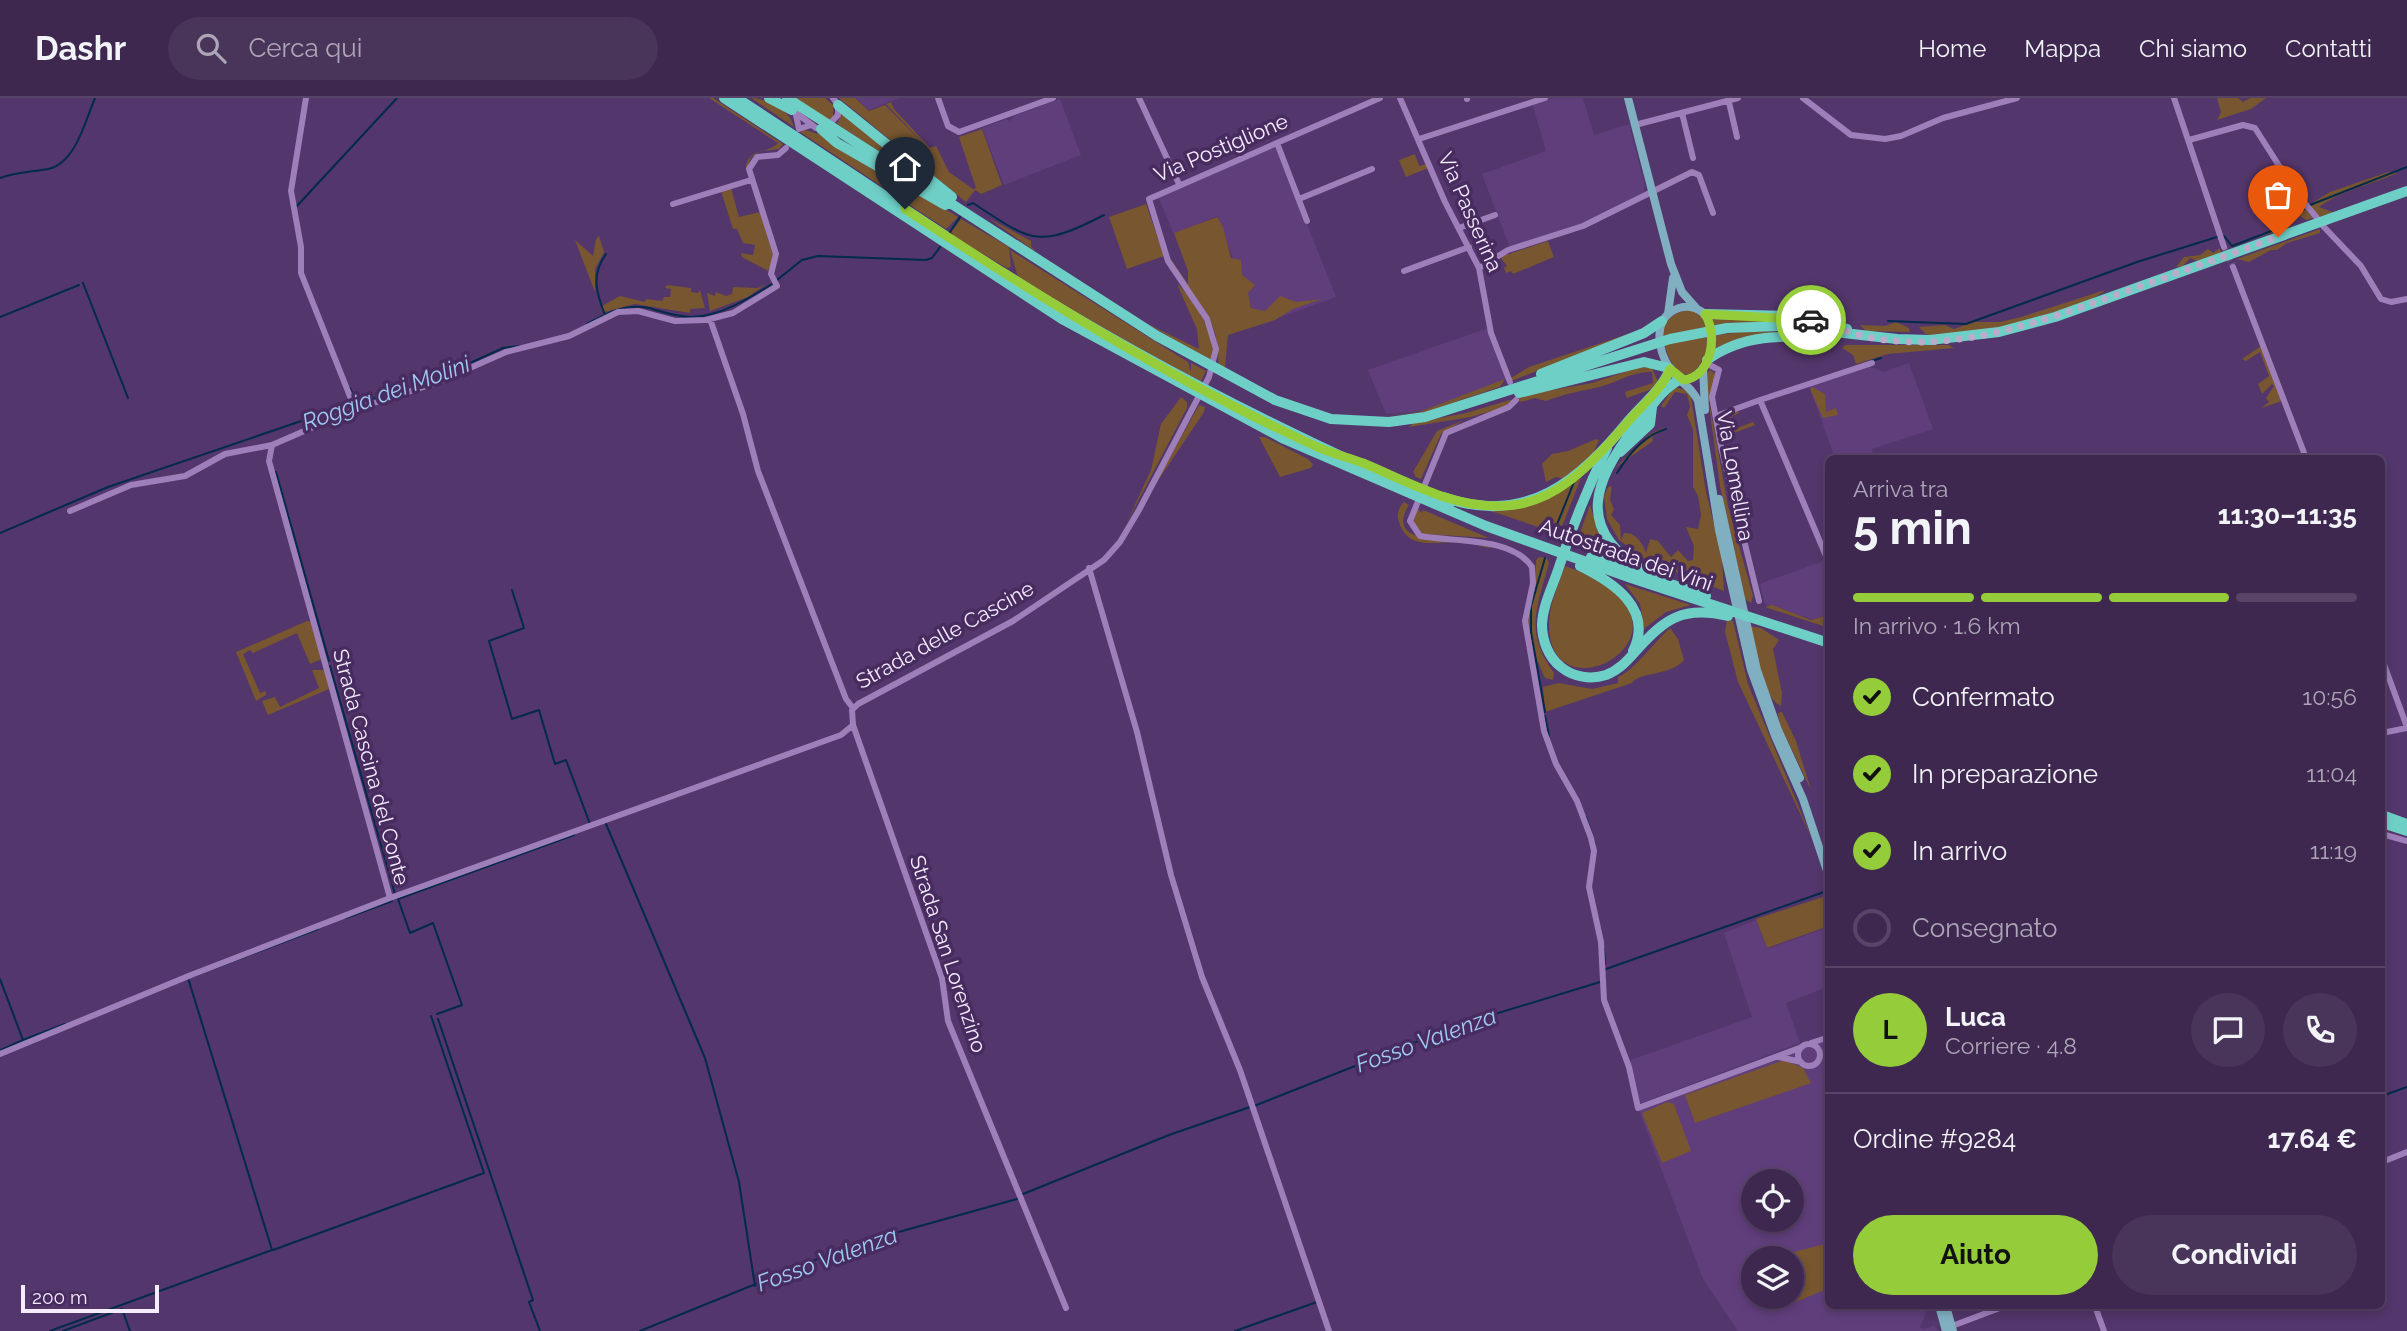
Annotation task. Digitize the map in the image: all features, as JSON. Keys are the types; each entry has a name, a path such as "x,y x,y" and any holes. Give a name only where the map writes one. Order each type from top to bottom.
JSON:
{"highway":[{"name":"Autostrada dei Vini","path":"724,98 1050,312 1284,439 1486,526 1825,642"},
{"name":"Autostrada dei Vini","path":"737,98 1075,318 1185,380 1315,446 1488,520 1825,635"},
{"path":"769,98 794,112"},
{"path":"788,98 1157,336 1256,391 1298,410 1331,419 1389,422 1425,417 1653,345 1727,328 1781,326 1930,340 1999,332 2055,317 2407,191"},
{"path":"835,100 956,200 966,212"},
{"path":"817,127 838,143 932,199 957,212 966,212"},
{"path":"1701,311 1809,319 1865,336"},
{"path":"1506,390 1644,333 1665,318"},
{"path":"1705,364 1720,350 1748,340 1777,336 1857,340 1865,336"},
{"path":"1506,390 1510,395 1540,390 1649,362 1669,368 1585,489 1542,625 1546,646 1556,663 1575,675 1606,675 1626,662 1660,625 1683,614 1710,612 1783,628"},
{"path":"1649,362 1661,374 1656,390"},
{"path":"1596,470 1665,390 1682,379"},
{"path":"1652,405 1650,424 1645,430 1610,452 1597,506 1602,531 1611,546 1646,572 1712,598"},
{"path":"1315,446 1454,501 1506,506 1526,502 1558,488 1621,444"},
{"path":"1486,526 1579,565 1615,585 1632,606 1638,625 1637,642 1626,662"},
{"path":"2385,816 2407,824"},
{"path":"2385,824 2407,831"}],"main road":[{"path":"1628,98 1671,264 1682,292 1701,311 1712,332 1705,364 1694,377 1682,379 1669,368 1659,341 1673,294 1671,264"},
{"path":"1665,318 1686,307 1701,311"},
{"name":"Via Lomellina","path":"1705,364 1702,391 1746,638"},
{"name":"Via Lomellina","path":"1682,379 1693,390 1700,408 1730,583 1746,638"},
{"path":"1746,638 1767,701 1808,796 1825,846"},
{"path":"1746,638 1760,701 1803,799 1825,865"},
{"path":"1940,1309 1950,1329"},
{"path":"1947,1309 1950,1329"}],"street":[{"path":"306,98 290,191 301,247 301,273 355,408"},
{"path":"788,98 799,129 835,121 835,100"},
{"path":"938,98 948,126 959,132 1053,98"},
{"path":"1139,98 1179,184"},
{"name":"Via Postiglione","path":"1151,196 1380,98"},
{"name":"Via Passerina","path":"1400,98 1479,268 1491,333 1506,390"},
{"path":"1419,139 1532,100 1545,98"},
{"path":"1635,125 1738,98"},
{"path":"1803,98 1851,135 1885,139 1901,136 1943,118 2017,98"},
{"path":"2174,98 2224,247"},
{"path":"1728,99 1737,137"},
{"path":"1682,113 1693,158"},
{"path":"2189,140 2243,125 2255,128 2297,194 2317,218"},
{"path":"1277,143 1307,221"},
{"path":"70,510 131,485 185,475 225,454 272,445 355,408 422,389 515,350 569,336 623,310 648,313 675,321 710,319 733,313 777,286 771,274 776,254 749,169 753,161 761,156 778,155 786,148"},
{"path":"1298,199 1372,169"},
{"path":"1479,268 1508,250 1583,226 1695,172 1713,213"},
{"path":"673,204 751,180"},
{"name":"Strada delle Cascine","path":"853,724 853,708 901,678 1013,621 1111,554 1120,542 1193,410 1215,361 1213,332 1168,261 1148,204 1151,196"},
{"path":"1459,228 1495,215"},
{"path":"2323,226 2361,266 2381,299 2390,302 2407,299"},
{"path":"1404,271 1469,247"},
{"path":"2233,267 2305,455"},
{"path":"710,319 771,508 846,699 853,708"},
{"path":"1716,416 1872,363"},
{"path":"1705,364 1715,366 1719,373 1712,397 1731,495 1759,601"},
{"path":"1516,400 1509,407 1446,433 1427,473 1410,521 1420,536 1461,538 1484,543 1521,556 1532,567 1533,583 1525,621 1544,731 1556,764 1577,802 1591,838 1594,851 1589,887 1601,942 1604,1000 1629,1067 1638,1108 1825,1038"},
{"path":"1760,400 1825,554"},
{"name":"Strada Cascina del Conte","path":"0,1054 191,975 390,898 269,461 272,445"},
{"path":"1089,568 1137,732 1171,875 1202,977 1244,1082 1329,1331"},
{"path":"2385,667 2407,727 2385,732"},
{"path":"390,898 841,735 853,724"},
{"name":"Strada San Lorenzino","path":"853,724 942,978 948,1021 1066,1308"},
{"path":"2385,835 2407,841"},
{"path":"1777,1057 1810,1066 1819,1060 1819,1050 1806,1045"},
{"path":"1801,1062 1799,1052 1806,1045"},
{"path":"2385,1161 2407,1152"},
{"path":"1950,1329 1998,1309"},
{"path":"2096,1309 2104,1331"}],"shaded area":[{"path":"709,98 713,98 783,144 779,149 763,151 778,143"},
{"path":"751,98 764,100 783,110 794,127"},
{"path":"793,98 825,98 833,105 833,117 830,121"},
{"path":"839,98 855,98 869,111 885,105 929,149 886,104 891,102 894,109 930,148 936,146 949,172 973,189 976,188 959,137 982,129 1002,185 981,194 975,190 966,202"},
{"path":"856,98 900,98 868,110"},
{"path":"1551,98 1583,98 1594,135 1629,124 1645,186 1643,193 1599,218 1510,248 1482,174 1546,151 1532,103"},
{"path":"2217,98 2238,98 2243,102 2250,98 2266,98 2251,109 2217,120 2221,112"},
{"path":"1060,99 1081,155 1004,185 982,128 1007,119 1010,121 1014,116"},
{"path":"842,113 928,183 837,124"},
{"path":"805,130 825,136 958,217 946,229 800,132"},
{"path":"1277,149 1336,297 1258,325 1217,216 1174,234 1157,195"},
{"path":"1415,154 1419,166 1426,164 1428,168 1406,177 1399,160"},
{"path":"2388,172 2397,173 2347,192 2319,207 2335,213 2318,217 2309,205 2330,192"},
{"path":"731,188 739,217 760,212 774,258 768,271 742,257 741,253 753,255 755,245 743,243 737,229 733,229 721,191"},
{"path":"1146,204 1164,256 1127,269 1109,217"},
{"path":"2301,204 2313,218 2306,220 2300,216 2290,226 2259,237 2290,217 2288,210"},
{"path":"1217,217 1223,227 1231,258 1241,260 1242,275 1255,285 1248,293 1251,308 1265,311 1280,296 1296,302 1322,299 1293,309 1275,320 1228,335 1225,367 1221,368 1218,367 1215,332 1209,319 1168,255 1188,284 1188,271 1174,233"},
{"path":"988,218 1031,241 1036,252"},
{"path":"961,219 1009,247 1011,267 1007,268 953,236 952,231"},
{"path":"2320,229 2320,233 2287,243 2249,262 2237,259"},
{"path":"599,236 604,252 595,269 595,292 575,240 593,256"},
{"path":"1548,241 1554,257 1513,274 1511,271 1506,273 1504,268 1507,266 1500,257"},
{"path":"2220,248 2221,253 2197,261 2190,258 2183,266 2176,267 2184,257 2200,255 2208,249 2213,253"},
{"path":"1010,250 1188,362 1191,372 1191,363 1206,371 1201,381 1131,346 1018,277"},
{"path":"766,284 748,297 710,311 707,293 715,296 716,292 726,296 732,294 733,287 758,288"},
{"path":"1177,284 1204,320 1212,343 1211,362 1146,323 1199,349 1197,329"},
{"path":"667,285 691,288 691,292 698,293 700,290 705,308 690,309 690,313 635,304 604,312 602,306 620,296 645,302 646,299 662,301 664,297 670,297 671,289 665,288"},
{"path":"2105,290 2073,307 1989,330 1940,336 1926,334 1919,327 1945,325 1954,329 1973,322 2000,322"},
{"path":"1691,310 1709,325 1710,339 1703,361 1687,375 1671,362 1664,342 1663,328 1674,315"},
{"path":"1710,316 1759,317 1828,326 1714,327"},
{"path":"1896,322 1909,328 1910,332 1866,331 1860,325 1885,326"},
{"path":"1488,328 1507,379 1424,411 1386,414 1368,370"},
{"path":"1751,331 1817,333 1787,333 1714,353 1715,335"},
{"path":"1628,334 1511,381 1511,378 1529,367"},
{"path":"1845,345 1949,345 1954,348 1888,354 1856,364 1853,355 1842,348"},
{"path":"2261,346 2282,401 2261,408 2269,402 2266,398 2274,386 2272,384 2262,394 2258,384 2269,376 2260,352 2246,361 2242,359"},
{"path":"1909,363 1933,429 1872,449 1873,455 1834,455 1809,386 1868,366 1884,372"},
{"path":"1640,367 1652,368 1658,382 1652,389 1627,398 1625,392 1653,383 1652,372 1632,375 1546,401 1535,398 1521,402 1518,400 1518,396 1592,383"},
{"path":"1710,370 1717,375 1709,403 1728,506 1753,596 1751,603 1745,599 1720,486 1705,376"},
{"path":"1505,379 1500,387 1425,412 1376,417 1419,412"},
{"path":"1674,387 1688,390 1691,397 1706,492 1722,557 1724,591 1648,561 1619,540 1607,519 1604,496 1608,487 1612,486 1610,499 1614,510 1611,515 1620,525 1621,540 1624,533 1632,534 1641,542 1646,553 1650,539 1658,541 1671,557 1678,550 1688,561 1693,560 1694,546 1686,527 1698,529 1701,515 1698,496 1693,487 1693,430 1687,415 1690,407 1687,394 1675,392 1664,408 1661,406"},
{"path":"1812,387 1825,394 1826,412 1836,408 1838,415 1823,418 1810,389"},
{"path":"1181,397 1187,402 1187,408 1126,524 1151,470 1161,424"},
{"path":"1513,399 1505,407 1471,417 1409,427 1413,423 1466,413"},
{"path":"1199,405 1205,407 1204,412 1151,491"},
{"path":"1736,410 1739,413 1731,417 1735,429 1753,422 1755,425 1723,437 1719,416"},
{"path":"1464,420 1441,434 1421,479 1416,477 1413,472 1437,431"},
{"path":"1666,429 1652,437 1653,441 1615,468 1650,434"},
{"path":"1259,437 1265,437 1308,459 1313,464 1311,468 1280,477"},
{"path":"1599,440 1592,456 1565,479 1556,477 1546,482 1542,464 1552,454 1568,451"},
{"path":"1581,478 1559,534 1485,509 1536,502"},
{"path":"1404,502 1409,505 1404,525 1415,535 1490,546 1490,548 1461,542 1415,541 1403,531 1398,519"},
{"path":"1590,505 1598,531 1614,555 1577,541"},
{"path":"1417,508 1422,513 1423,510 1489,538 1423,534 1413,521"},
{"path":"1539,557 1547,558 1549,563 1537,607 1536,632 1545,658 1554,673 1553,680 1545,678 1533,650 1528,627 1536,560"},
{"path":"1824,561 1825,615 1815,620 1765,604 1760,585"},
{"path":"1565,566 1611,589 1631,613 1631,637 1617,655 1596,666 1574,667 1556,653 1549,616"},
{"path":"1625,584 1691,605 1666,612 1644,629 1640,604"},
{"path":"1772,605 1811,620 1825,616 1825,627 1765,607"},
{"path":"1727,619 1733,621 1748,684 1813,841 1738,682 1725,632"},
{"path":"307,621 311,622 322,659 310,664 297,633 253,653 250,650 243,654 260,693 266,691 266,695 256,701 236,652"},
{"path":"1750,626 1761,628 1779,640 1773,649 1782,693 1781,706 1774,701 1764,683"},
{"path":"1670,628 1678,639 1684,660 1678,665 1545,712 1543,687 1559,683 1592,689 1618,683 1618,677"},
{"path":"312,670 325,670 329,689 268,715 262,701 275,697 280,707 319,688"},
{"path":"1782,712 1796,741 1811,790 1780,725 1778,713"},
{"path":"1825,896 1825,927 1767,948 1756,919"},
{"path":"1756,920 1767,949 1825,928 1825,988 1786,1003 1800,1043 1639,1104 1628,1061 1752,1017 1724,933"},
{"path":"1825,1039 1825,1309 1928,1309 1920,1327 1925,1329 1934,1325 1938,1331 1738,1331 1703,1279 1638,1108"},
{"path":"1784,1060 1803,1068 1811,1083 1695,1123 1685,1095"},
{"path":"1667,1102 1674,1104 1691,1151 1662,1163 1642,1113"},
{"path":"1825,1244 1825,1290 1804,1298 1804,1249"}],"waterway":[{"path":"0,178 48,169 66,159 78,140 95,98"},
{"path":"296,207 397,98"},
{"path":"2310,205 2407,167"},
{"path":"968,205 973,203 1009,226 1036,236 1064,233 1104,215"},
{"path":"2224,236 2232,246 2287,225 2305,208"},
{"path":"950,232 960,217"},
{"path":"1888,321 1966,324 2137,262 2217,237"},
{"path":"777,280 802,260 818,256 926,260 932,258 940,247"},
{"path":"605,315 596,284 598,269 606,254"},
{"path":"83,283 128,398"},
{"name":"Roggia dei Molini","path":"587,324 609,313 632,307 692,317 713,314 734,306 772,284"},
{"path":"0,317 79,285"},
{"name":"Roggia dei Molini","path":"424,384 503,348 519,346"},
{"path":"1872,361 1881,358"},
{"path":"350,388 354,397"},
{"name":"Roggia dei Molini","path":"357,403 392,394"},
{"name":"Roggia dei Molini","path":"0,533 108,487 351,404"},
{"path":"1617,473 1638,446 1666,429"},
{"path":"276,472 329,661"},
{"name":"Fosso Valenza","path":"1552,537 1574,482"},
{"name":"Fosso Valenza","path":"1545,558 1531,606 1531,632 1545,712"},
{"path":"512,590 524,628 489,641 512,719 539,710 555,764 566,760 590,824"},
{"path":"330,666 395,894"},
{"name":"Fosso Valenza","path":"1545,716 1549,736"},
{"name":"Fosso Valenza","path":"1586,817 1595,844"},
{"path":"606,824 705,1058 739,1182 755,1286"},
{"path":"437,1014 462,1005 433,923 410,933 398,899 574,835"},
{"path":"1606,969 1824,892"},
{"path":"346,918 392,901"},
{"path":"50,1331 272,1250 188,978 318,929"},
{"name":"Fosso Valenza","path":"1604,949 1605,964"},
{"path":"0,979 23,1040 1,1050"},
{"name":"Fosso Valenza","path":"1254,1106 1459,1025 1600,982"},
{"path":"273,1250 484,1173 431,1016"},
{"path":"438,1019 533,1300 529,1302 540,1331"},
{"path":"23,1040 65,1024"},
{"path":"2385,1095 2407,1087"},
{"name":"Fosso Valenza","path":"1023,1194 1169,1135 1250,1107"},
{"name":"Fosso Valenza","path":"640,1331 852,1245 1017,1199"},
{"path":"1235,1331 1317,1302"},
{"path":"63,1331 122,1309 130,1331"}],"tunnel":[{"path":"2224,247 2233,267"}],"way so far":[{"path":"1811,320 1833,324 1863,336 1897,339 1951,339 1999,332 2055,317 2278,237"}],"route":[{"path":"905,209 1075,318 1224,400 1315,446 1454,501 1478,505 1506,506 1526,502 1558,488 1584,470 1607,448 1662,383 1670,369 1684,380 1697,375 1706,363 1712,344 1710,322 1705,314 1786,316 1811,320"}]}
